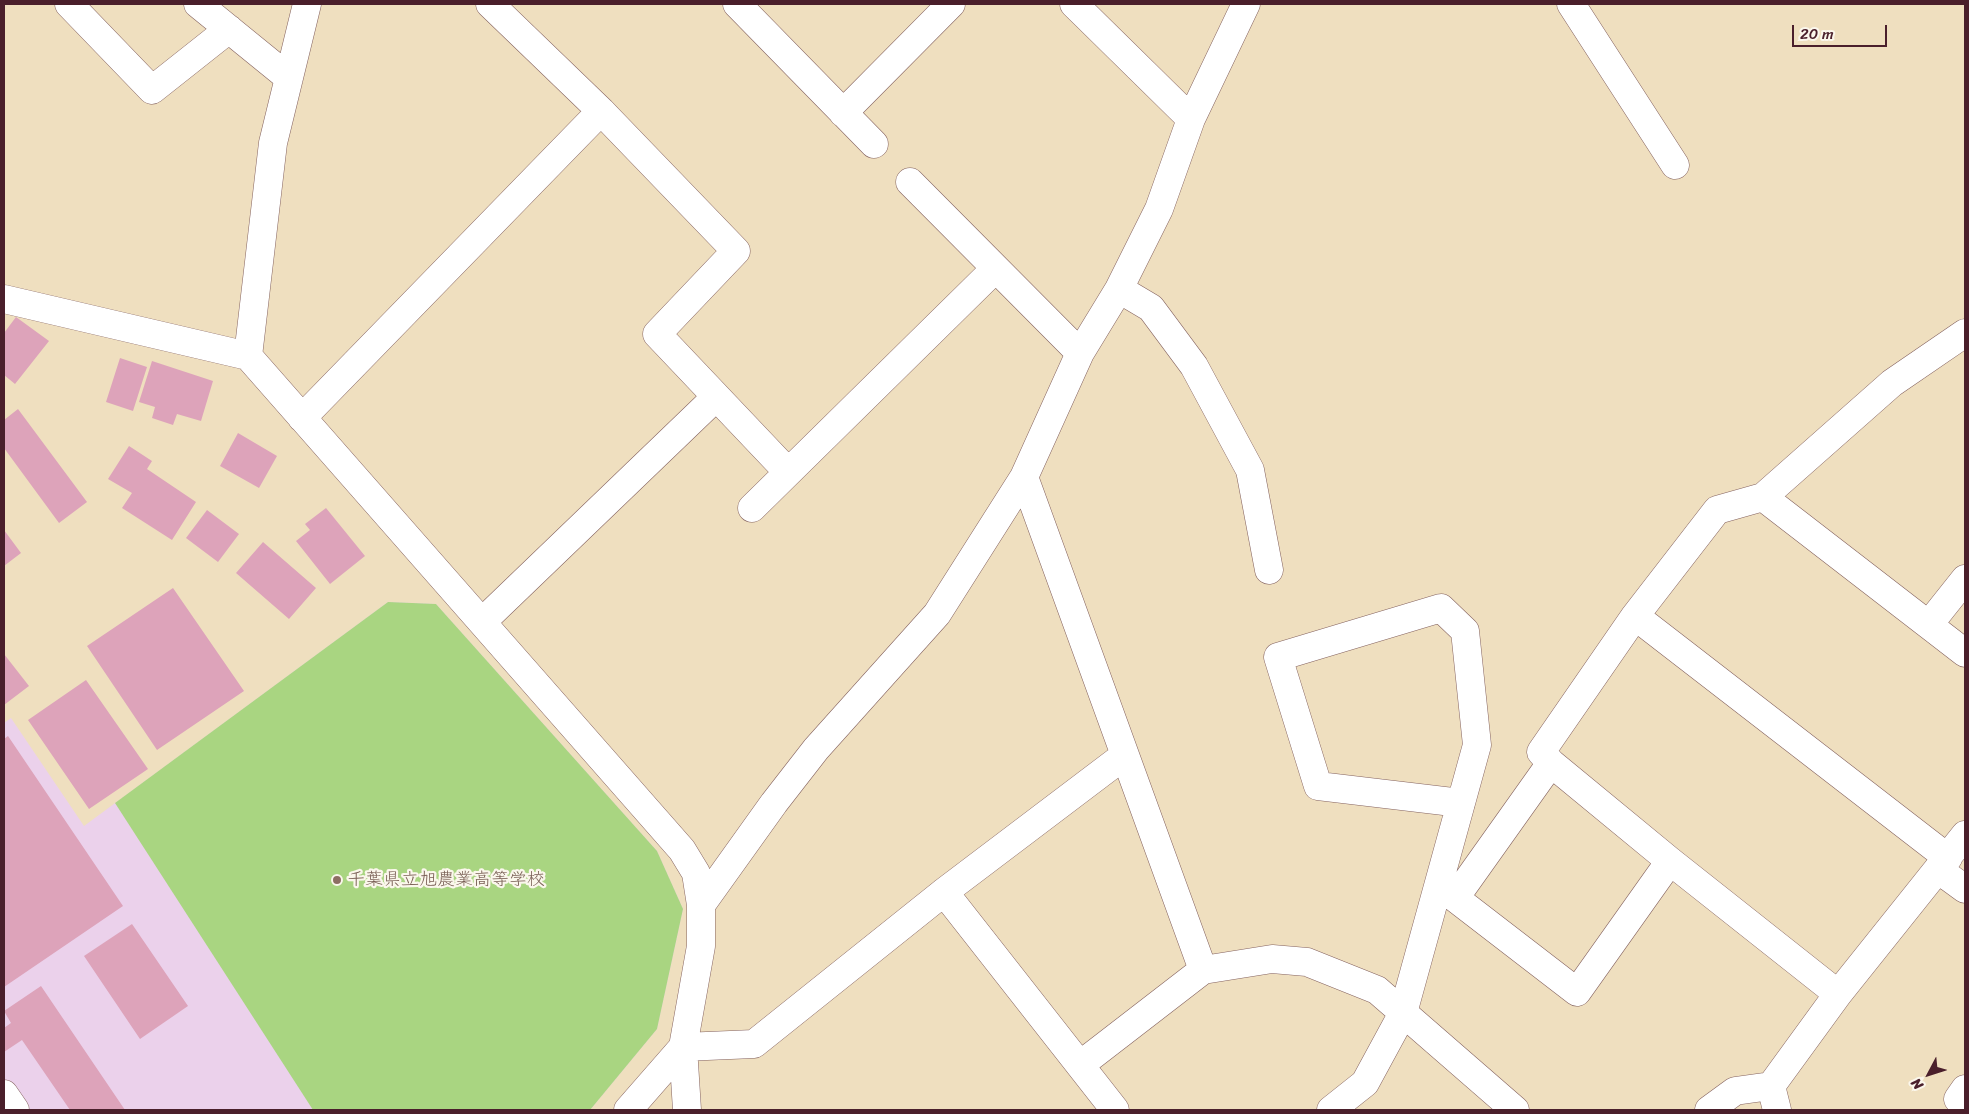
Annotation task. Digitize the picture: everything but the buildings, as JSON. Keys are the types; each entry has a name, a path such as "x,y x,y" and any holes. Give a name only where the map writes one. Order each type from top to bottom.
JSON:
{"street":[{"path":"69,4 152,90 229,29"},
{"path":"198,4 289,78"},
{"path":"248,356 273,143 307,4"},
{"path":"490,4 601,111 736,250 657,334 788,472"},
{"path":"737,4 874,144"},
{"path":"843,113 951,4"},
{"path":"1074,4 1191,119"},
{"path":"701,905 774,802 816,749 937,614 1024,477 1080,353 1119,288 1159,209 1191,119 1246,4"},
{"path":"1571,4 1675,165"},
{"path":"302,418 601,111"},
{"path":"910,182 1080,353"},
{"path":"752,508 996,269"},
{"path":"1119,288 1151,308 1188,358 1250,470 1269,570"},
{"path":"4,299 248,356 682,850 696,874 701,905 701,946 684,1047 687,1110"},
{"path":"1838,994 1550,763 1540,752 1635,616 1717,510 1763,497 1892,383 1965,333"},
{"path":"482,622 716,396"},
{"path":"1024,477 1203,970"},
{"path":"1763,497 1930,623 1965,652"},
{"path":"1930,623 1965,579"},
{"path":"1332,1110 1365,1083 1403,1013 1461,803 1477,745 1465,630 1441,608 1278,657 1318,786 1461,803"},
{"path":"1635,616 1943,864 1965,890"},
{"path":"628,1110 684,1047 754,1044 944,892 1125,754"},
{"path":"1550,763 1455,898 1577,992 1670,860"},
{"path":"1709,1110 1736,1091 1774,1098 1838,994 1965,835"},
{"path":"944,892 1115,1110"},
{"path":"1080,1065 1203,970 1272,958 1307,962 1376,990 1515,1110"},
{"path":"1965,1089 1958,1099 1965,1105"},
{"path":"4,1094 15,1110"}],"shaded area":[{"name":"千葉県立旭農業高等学校","path":"388,602 436,604 657,851 683,909 657,1029 590,1110 4,1110 4,723 11,718 84,826"}],"green space":[{"name":"千葉県立旭農業高等学校","path":"388,602 436,604 657,851 683,909 657,1029 590,1110 313,1110 115,803"}],"place":[{"name":"千葉県立旭農業高等学校","path":"337,880"}]}
